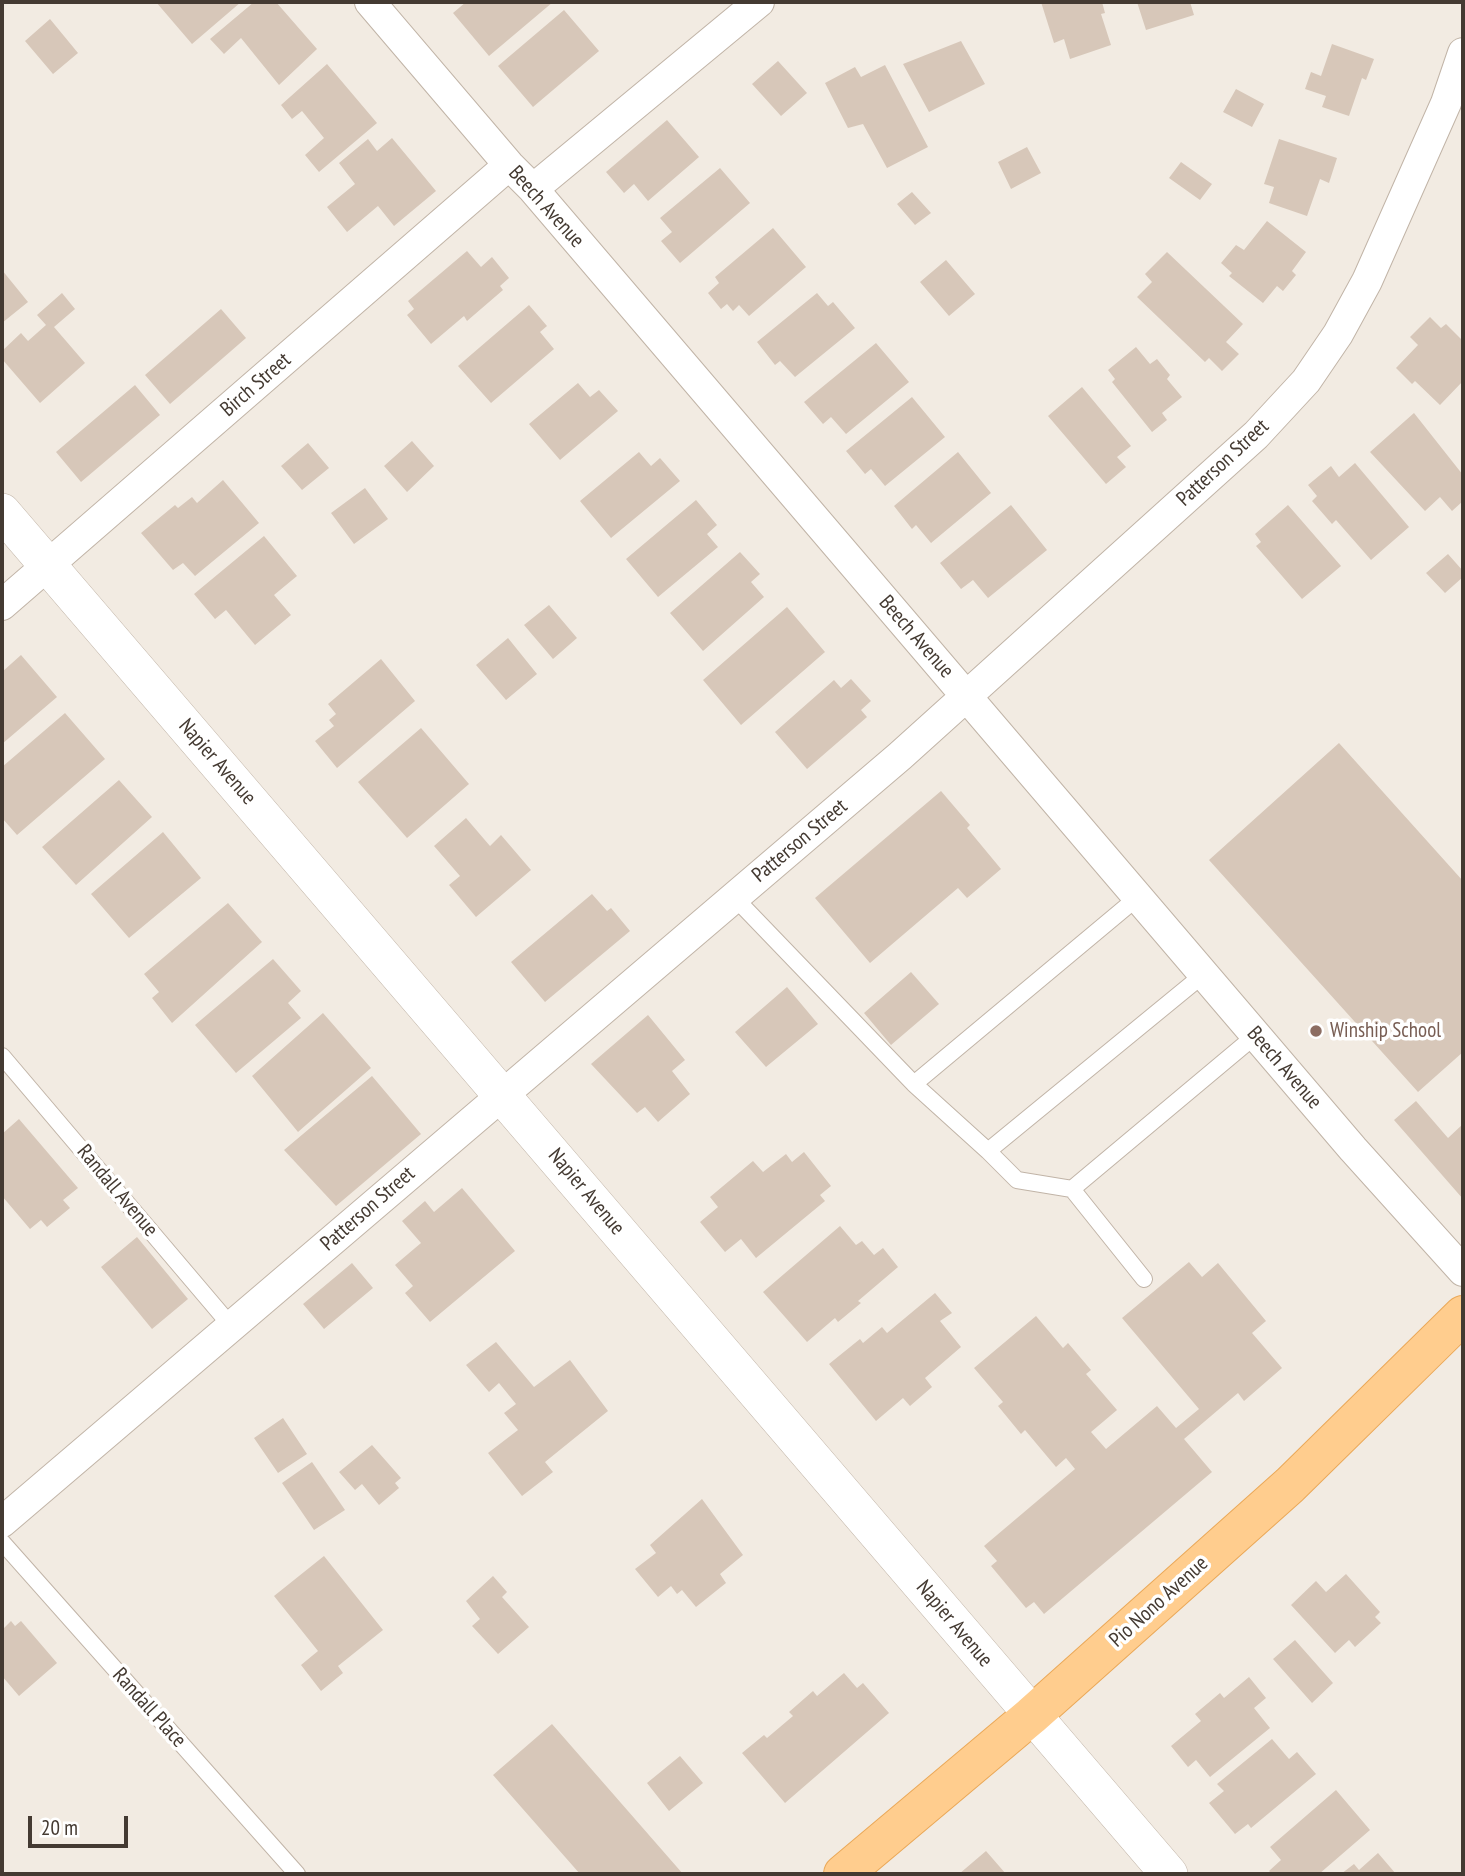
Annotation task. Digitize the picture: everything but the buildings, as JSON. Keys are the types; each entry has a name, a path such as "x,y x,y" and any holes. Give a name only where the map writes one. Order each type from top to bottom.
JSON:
{"main road":[{"name":"Pio Nono Avenue","path":"856,1870 1290,1485 1463,1315"}],"street":[{"name":"Beech Avenue","path":"370,2 1353,1149 1463,1271"},
{"path":"533,189 759,2"},
{"name":"Patterson Street","path":"2,1522 900,756 1256,435 1306,381 1338,334 1367,281 1454,107 1463,53"},
{"name":"Birch Street","path":"2,605 509,165"},
{"name":"Napier Avenue","path":"2,512 502,1093 1163,1871"}],"lane":[{"path":"734,897 914,1084 1017,1180 1072,1189 1144,1279"},
{"path":"914,1084 1138,897"},
{"path":"988,1151 1204,974"},
{"path":"1072,1189 1256,1035"},
{"name":"Randall Avenue","path":"2,1056 232,1327"},
{"name":"Randall Place","path":"2,1542 297,1874"}],"place":[{"name":"Winship School","path":"1316,1031"}]}
